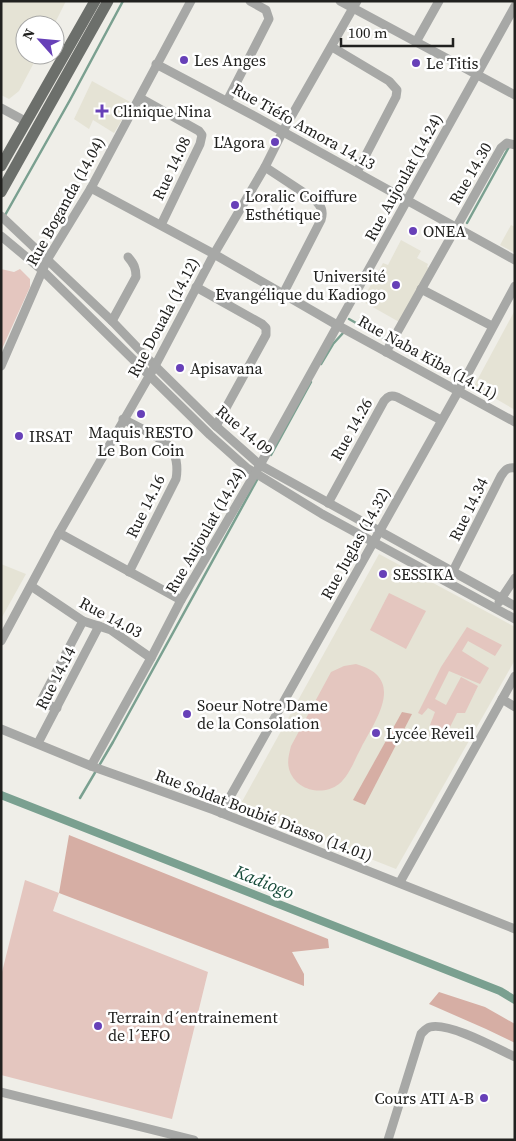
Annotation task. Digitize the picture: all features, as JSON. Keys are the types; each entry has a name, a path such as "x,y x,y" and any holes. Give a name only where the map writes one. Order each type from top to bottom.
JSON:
{"main road":[{"path":"1,166 95,1"},
{"path":"1,192 108,1"}],"street":[{"name":"Rue Boganda (14.04)","path":"1,366 47,260 91,188 190,1"},
{"path":"227,101 269,19 266,10 250,1"},
{"path":"340,1 355,5 416,42 515,95"},
{"path":"416,42 439,1"},
{"name":"Rue Douala (14.12)","path":"1,640 59,533 154,366 214,254 265,167 355,5"},
{"name":"Rue Aujoulat (14.24)","path":"91,766 181,600 255,473 515,6"},
{"path":"332,47 393,84 397,90 396,97 357,172"},
{"name":"Rue Tiéfo Amora 14.13","path":"156,64 227,101 515,260"},
{"name":"Rue 14.08","path":"140,98 199,131 202,135 200,144 161,225"},
{"path":"1,108 25,122"},
{"name":"Rue 14.30","path":"386,352 501,148 507,143 515,144"},
{"path":"265,167 314,200 322,211 321,220 283,294"},
{"name":"Rue Naba Kiba (14.11)","path":"91,188 214,254 337,325 515,422"},
{"name":"Rue 14.09","path":"1,216 112,321 154,366 216,426 260,464 515,606"},
{"name":"Rue 14.09","path":"1,236 42,270 210,435 255,473 322,514 515,619"},
{"path":"112,321 136,278 136,270 128,257"},
{"name":"Rue Juglas (14.32)","path":"221,813 459,390 515,286"},
{"path":"196,287 266,328 266,335 216,426"},
{"path":"421,289 492,326"},
{"name":"Rue 14.26","path":"328,503 384,401 388,397 397,397 441,420"},
{"name":"Rue 14.16","path":"123,419 169,445 175,457 178,470 176,479 129,572"},
{"name":"Rue 14.34","path":"453,571 504,471 515,468"},
{"path":"59,533 181,600"},
{"path":"496,608 515,578"},
{"name":"Rue 14.03","path":"31,586 83,621 119,635 151,658"},
{"path":"57,708 45,704 42,699 83,621"},
{"name":"Rue 14.14","path":"38,743 99,626"},
{"path":"400,882 515,676"},
{"path":"502,699 515,707"},
{"name":"Rue Soldat Boubié Diasso (14.01)","path":"1,729 91,766 221,813 400,882 515,929"},
{"path":"388,1140 421,1034 427,1028 437,1026 450,1029 475,1038 515,1057"},
{"path":"1,1092 176,1138 194,1140"}],"shaded area":[{"path":"1,1 66,1 59,15 15,15 15,65 33,65 19,91 9,99 1,95"},
{"name":"Clinique Nina","path":"92,81 132,103 114,133 93,120 89,129 74,119"},
{"path":"511,225 515,227 515,253 500,245"},
{"name":"Université Evangélique du Kadiogo","path":"401,240 421,251 417,258 428,264 427,267 431,269 401,323 362,301 383,263 388,265"},
{"path":"1,269 14,272 20,269 30,279 30,287 1,351"},
{"path":"515,310 515,410 474,386"},
{"name":"Lycée Réveil","path":"379,554 515,627 515,660 396,869 239,807"},
{"path":"1,564 26,574 1,619"},
{"path":"389,593 426,611 406,649 370,630"},
{"path":"467,627 502,645 495,656 468,641 462,651 489,668 480,684 449,671 435,699 446,705 461,677 478,686 465,713 457,713 446,735 430,725 435,712 428,708 422,715 418,713 441,667"},
{"path":"356,664 371,670 380,679 384,689 380,712 343,781 325,790 317,791 310,789 297,782 292,776 288,760 291,746 331,672 344,666"},
{"path":"402,712 412,714 365,805 353,800"},
{"path":"69,835 328,939 329,948 292,952 304,974 304,986 59,893"},
{"name":"Terrain d´entrainement de l´EFO","path":"25,880 59,893 53,911 208,972 172,1119 1,1075 1,976"},
{"path":"439,992 485,1007 515,1024 515,1043 429,1004"}],"waterway":[{"path":"4,217 123,1"},
{"path":"467,223 510,145"},
{"path":"349,319 397,346"},
{"path":"321,364 333,344 343,333"},
{"path":"271,455 311,382"},
{"path":"80,798 113,742 258,478"},
{"name":"Kadiogo","path":"1,795 500,991 515,1000"}],"place":[{"name":"Les Anges","path":"184,60"},
{"name":"Le Titis","path":"416,63"},
{"name":"Clinique Nina","path":"102,111"},
{"name":"L'Agora","path":"275,142"},
{"name":"Loralic Coiffure Esthétique","path":"235,205"},
{"name":"ONEA","path":"413,231"},
{"name":"Université Evangélique du Kadiogo","path":"396,285"},
{"name":"Apisavana","path":"180,368"},
{"name":"Maquis RESTO Le Bon Coin","path":"141,414"},
{"name":"IRSAT","path":"19,436"},
{"name":"SESSIKA","path":"383,574"},
{"name":"Soeur Notre Dame de la Consolation","path":"187,714"},
{"name":"Lycée Réveil","path":"376,733"},
{"name":"Terrain d´entrainement de l´EFO","path":"98,1026"},
{"name":"Cours ATI A-B","path":"484,1098"}]}
